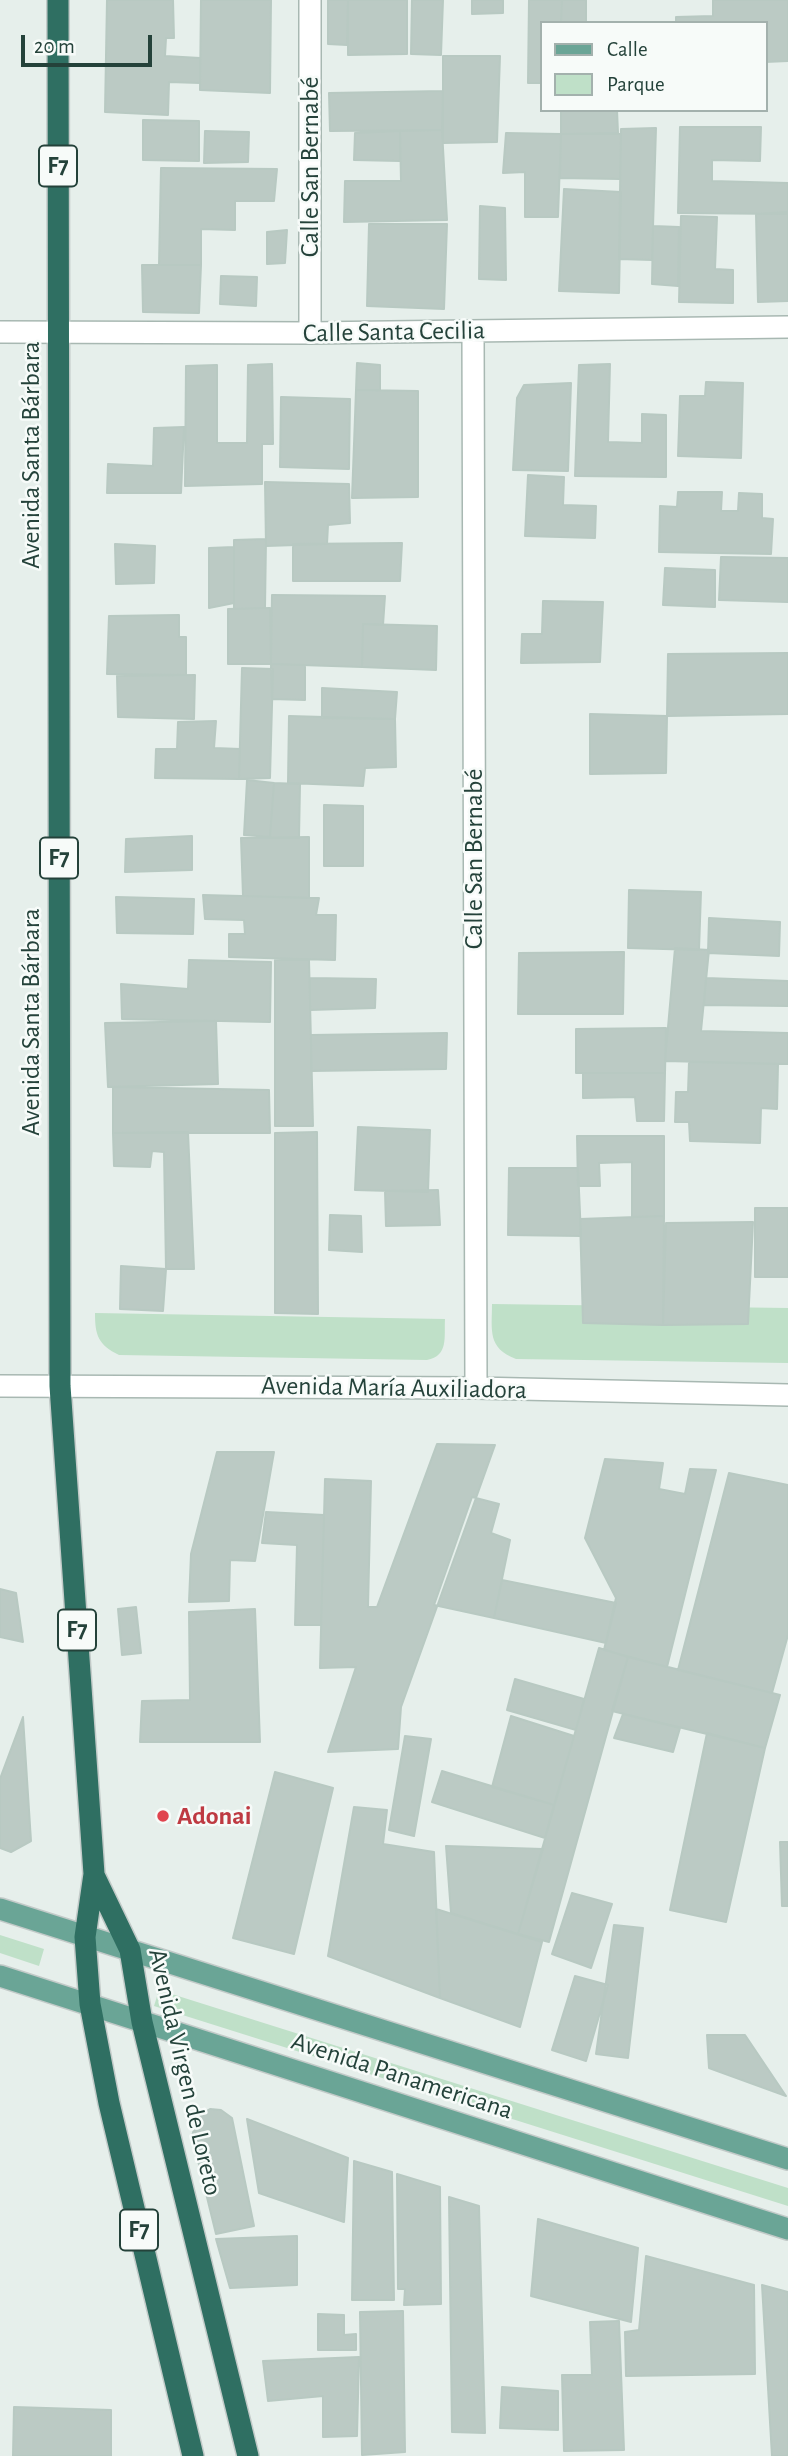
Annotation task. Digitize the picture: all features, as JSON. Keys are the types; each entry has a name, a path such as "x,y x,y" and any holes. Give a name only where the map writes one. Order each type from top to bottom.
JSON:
{"highway":[{"name":"Avenida Santa Bárbara","path":"58,0 60,1386 94,1874"},
{"name":"F7","path":"94,1874 85,1937 90,2004 109,2104 193,2456"},
{"name":"Avenida Virgen de Loreto","path":"94,1874 130,1950 142,2022 248,2456"}],"main road":[{"name":"Avenida Panamericana","path":"0,1909 788,2159"},
{"name":"Avenida Panamericana","path":"0,1976 788,2229"}],"street":[{"name":"Calle San Bernabé","path":"310,0 310,333"},
{"name":"Calle Santa Cecilia","path":"0,332 310,333 788,327"},
{"name":"Calle San Bernabé","path":"473,331 475,1388"},
{"name":"Avenida María Auxiliadora","path":"0,1386 475,1388 788,1395"}],"green space":[{"path":"492,1304 788,1308 788,1363 516,1359 507,1355 496,1344 492,1330"},
{"path":"95,1313 445,1319 445,1338 439,1354 427,1360 119,1355 106,1347 99,1338"},
{"path":"0,1935 44,1949 39,1966 0,1953"},
{"path":"159,1990 788,2188 788,2206 154,2006"}],"building":[{"path":"107,0 173,0 174,38 166,38 165,56 200,58 200,83 169,82 168,115 105,112"},
{"path":"201,0 271,0 270,93 200,90"},
{"path":"328,0 348,0 347,45 328,44"},
{"path":"348,0 407,0 407,54 348,55"},
{"path":"412,0 443,0 441,55 411,54"},
{"path":"472,0 503,0 503,13 472,14"},
{"path":"529,0 562,0 561,21 540,21 540,83 528,83"},
{"path":"562,0 586,0 586,21 561,21"},
{"path":"713,0 788,0 788,61 767,62 767,21 676,21 676,17 713,16"},
{"path":"443,56 500,56 497,142 443,143"},
{"path":"443,91 442,130 330,131 329,93"},
{"path":"561,112 617,112 618,133 561,134"},
{"path":"143,120 199,121 199,161 143,160"},
{"path":"680,127 761,127 760,161 712,160 712,181 788,183 788,214 678,213"},
{"path":"656,128 652,260 619,259 621,129"},
{"path":"442,130 447,220 344,222 345,181 401,181 400,131"},
{"path":"205,131 249,132 248,162 204,163"},
{"path":"400,131 400,161 354,160 355,133"},
{"path":"506,133 561,134 558,217 525,217 525,172 503,173"},
{"path":"561,134 621,134 620,179 560,178"},
{"path":"161,168 277,169 274,201 235,201 235,230 201,229 201,265 159,265"},
{"path":"564,189 621,192 619,293 559,291"},
{"path":"480,206 505,208 506,280 479,279"},
{"path":"788,212 788,301 758,302 756,214"},
{"path":"681,216 717,217 715,269 733,270 733,303 679,302"},
{"path":"369,224 447,224 444,309 367,306"},
{"path":"653,226 679,227 678,286 652,284"},
{"path":"287,230 285,263 267,264 267,232"},
{"path":"142,265 201,265 199,313 143,312"},
{"path":"221,276 257,277 256,306 220,304"},
{"path":"357,363 380,365 380,390 356,390"},
{"path":"272,364 273,444 262,444 262,484 185,486 186,366 217,365 217,443 247,443 248,365"},
{"path":"610,364 608,442 642,443 642,414 666,415 666,477 575,476 579,365"},
{"path":"706,382 743,383 741,458 678,456 680,396 705,396"},
{"path":"571,383 568,471 513,470 517,398 524,385"},
{"path":"356,390 418,391 418,497 352,498"},
{"path":"281,397 350,399 349,469 280,467"},
{"path":"184,427 181,493 107,493 108,464 153,466 154,428"},
{"path":"528,475 564,477 563,505 596,506 595,538 525,536"},
{"path":"265,482 349,484 350,523 328,525 327,544 266,546"},
{"path":"678,492 722,492 721,511 738,511 739,493 762,494 762,518 773,519 771,554 659,552 660,506 677,507"},
{"path":"266,539 265,608 234,609 234,540"},
{"path":"402,543 400,581 293,581 293,544"},
{"path":"115,544 155,546 154,583 116,584"},
{"path":"234,547 234,603 209,608 209,548"},
{"path":"721,557 788,558 788,602 719,600"},
{"path":"665,568 715,570 715,607 663,605"},
{"path":"272,595 385,596 383,625 363,624 362,667 271,664"},
{"path":"543,601 603,602 600,662 521,663 522,634 542,634"},
{"path":"270,608 271,664 228,664 228,609"},
{"path":"179,615 179,637 186,637 186,675 107,674 109,616"},
{"path":"363,624 437,626 436,670 362,667"},
{"path":"788,653 788,714 667,716 668,654"},
{"path":"271,664 305,665 305,700 272,699"},
{"path":"242,668 273,669 270,778 239,779"},
{"path":"195,675 194,719 118,717 117,676"},
{"path":"322,688 397,692 395,719 322,718"},
{"path":"590,714 667,716 666,773 590,774"},
{"path":"289,716 395,719 396,767 365,768 363,786 288,783"},
{"path":"216,721 214,748 240,749 239,779 155,778 156,749 177,749 178,722"},
{"path":"247,780 274,783 270,837 244,835"},
{"path":"274,783 300,784 299,838 270,838"},
{"path":"324,805 363,806 363,866 324,866"},
{"path":"192,836 192,870 125,872 126,839"},
{"path":"309,837 309,898 243,896 241,838"},
{"path":"629,890 701,892 699,950 628,948"},
{"path":"203,895 319,898 316,915 336,915 335,960 229,957 229,934 245,934 244,920 205,919"},
{"path":"116,897 194,899 193,934 117,933"},
{"path":"709,918 780,922 779,956 708,953"},
{"path":"675,948 709,950 701,1031 788,1033 788,1064 665,1061"},
{"path":"624,952 623,1014 518,1014 519,953"},
{"path":"189,960 271,962 270,1022 122,1019 121,984 188,989"},
{"path":"275,960 309,960 313,1126 275,1126"},
{"path":"310,978 376,979 375,1008 310,1010"},
{"path":"706,978 788,981 788,1006 704,1005"},
{"path":"216,1021 218,1084 108,1087 105,1023"},
{"path":"666,1028 665,1073 576,1073 576,1029"},
{"path":"447,1033 446,1069 311,1071 311,1035"},
{"path":"689,1062 778,1064 777,1109 761,1108 760,1143 690,1141 689,1122 675,1122 676,1092 688,1092"},
{"path":"583,1073 665,1073 664,1121 637,1121 635,1097 583,1098"},
{"path":"113,1087 269,1090 270,1133 113,1133"},
{"path":"358,1127 430,1130 428,1192 355,1190"},
{"path":"188,1132 194,1269 166,1269 164,1152 152,1151 150,1167 114,1166 113,1133"},
{"path":"317,1132 318,1314 275,1313 275,1133"},
{"path":"577,1136 664,1136 664,1216 632,1217 632,1162 599,1163 600,1186 578,1186"},
{"path":"509,1168 578,1168 581,1236 508,1235"},
{"path":"438,1190 440,1225 386,1226 385,1191"},
{"path":"755,1208 788,1208 788,1277 755,1277"},
{"path":"330,1215 361,1216 362,1252 329,1250"},
{"path":"664,1216 663,1325 583,1323 580,1219"},
{"path":"753,1222 748,1324 663,1325 666,1223"},
{"path":"121,1266 166,1269 163,1311 120,1309"},
{"path":"437,1444 495,1445 401,1707 398,1749 328,1752 356,1667 320,1668 325,1479 371,1481 368,1607 377,1607"},
{"path":"217,1452 274,1452 255,1561 230,1560 229,1601 189,1602 191,1554"},
{"path":"605,1459 663,1463 659,1489 685,1494 690,1469 716,1470 667,1667 604,1650 616,1598 585,1538"},
{"path":"729,1473 788,1485 788,1635 772,1693 678,1670"},
{"path":"472,1497 499,1504 491,1533 510,1540 494,1618 434,1605"},
{"path":"266,1512 324,1515 321,1625 295,1625 297,1545 262,1543"},
{"path":"502,1580 616,1603 606,1643 494,1618"},
{"path":"0,1589 16,1593 23,1642 0,1637"},
{"path":"136,1607 141,1653 122,1655 118,1609"},
{"path":"255,1609 260,1742 140,1742 142,1701 190,1700 189,1612"},
{"path":"599,1648 628,1657 549,1942 518,1934"},
{"path":"628,1657 780,1695 765,1748 612,1711"},
{"path":"515,1679 584,1699 576,1730 507,1710"},
{"path":"623,1714 680,1728 673,1752 614,1738"},
{"path":"511,1716 574,1736 554,1805 492,1787"},
{"path":"23,1717 31,1841 11,1852 0,1848 0,1779"},
{"path":"707,1733 765,1748 726,1922 670,1910"},
{"path":"405,1736 431,1739 414,1836 389,1830"},
{"path":"442,1771 554,1805 545,1838 432,1802"},
{"path":"275,1772 333,1788 294,1954 233,1938"},
{"path":"354,1807 387,1810 383,1844 434,1852 440,1998 328,1956"},
{"path":"780,1842 788,1842 788,1906 782,1906"},
{"path":"446,1846 543,1849 518,1934 451,1913"},
{"path":"572,1893 612,1904 591,1968 552,1954"},
{"path":"436,1909 542,1942 520,2027 440,1998"},
{"path":"614,1925 643,1928 628,2058 596,2054"},
{"path":"575,1976 608,1985 586,2061 552,2050"},
{"path":"707,2035 745,2035 786,2096 709,2068"},
{"path":"210,2109 221,2110 232,2118 254,2226 216,2234 192,2136 198,2116"},
{"path":"247,2119 348,2158 344,2222 259,2193"},
{"path":"354,2161 392,2172 394,2300 352,2300"},
{"path":"397,2174 440,2187 441,2304 404,2305 405,2289 398,2289"},
{"path":"449,2197 479,2206 485,2433 452,2432"},
{"path":"538,2219 638,2248 631,2322 531,2296"},
{"path":"297,2236 297,2285 230,2288 216,2239"},
{"path":"646,2256 754,2285 755,2374 626,2376 625,2332 639,2330"},
{"path":"762,2285 788,2292 788,2456 772,2456"},
{"path":"403,2311 405,2452 362,2455 360,2312"},
{"path":"318,2314 344,2315 344,2335 356,2334 356,2350 318,2350"},
{"path":"619,2321 624,2450 564,2451 562,2375 592,2375 590,2322"},
{"path":"359,2357 357,2436 323,2437 323,2396 268,2401 263,2361"},
{"path":"502,2387 558,2391 558,2430 500,2428"},
{"path":"14,2407 111,2410 111,2456 13,2456"}],"place":[{"name":"Adonai","path":"163,1816"}]}
